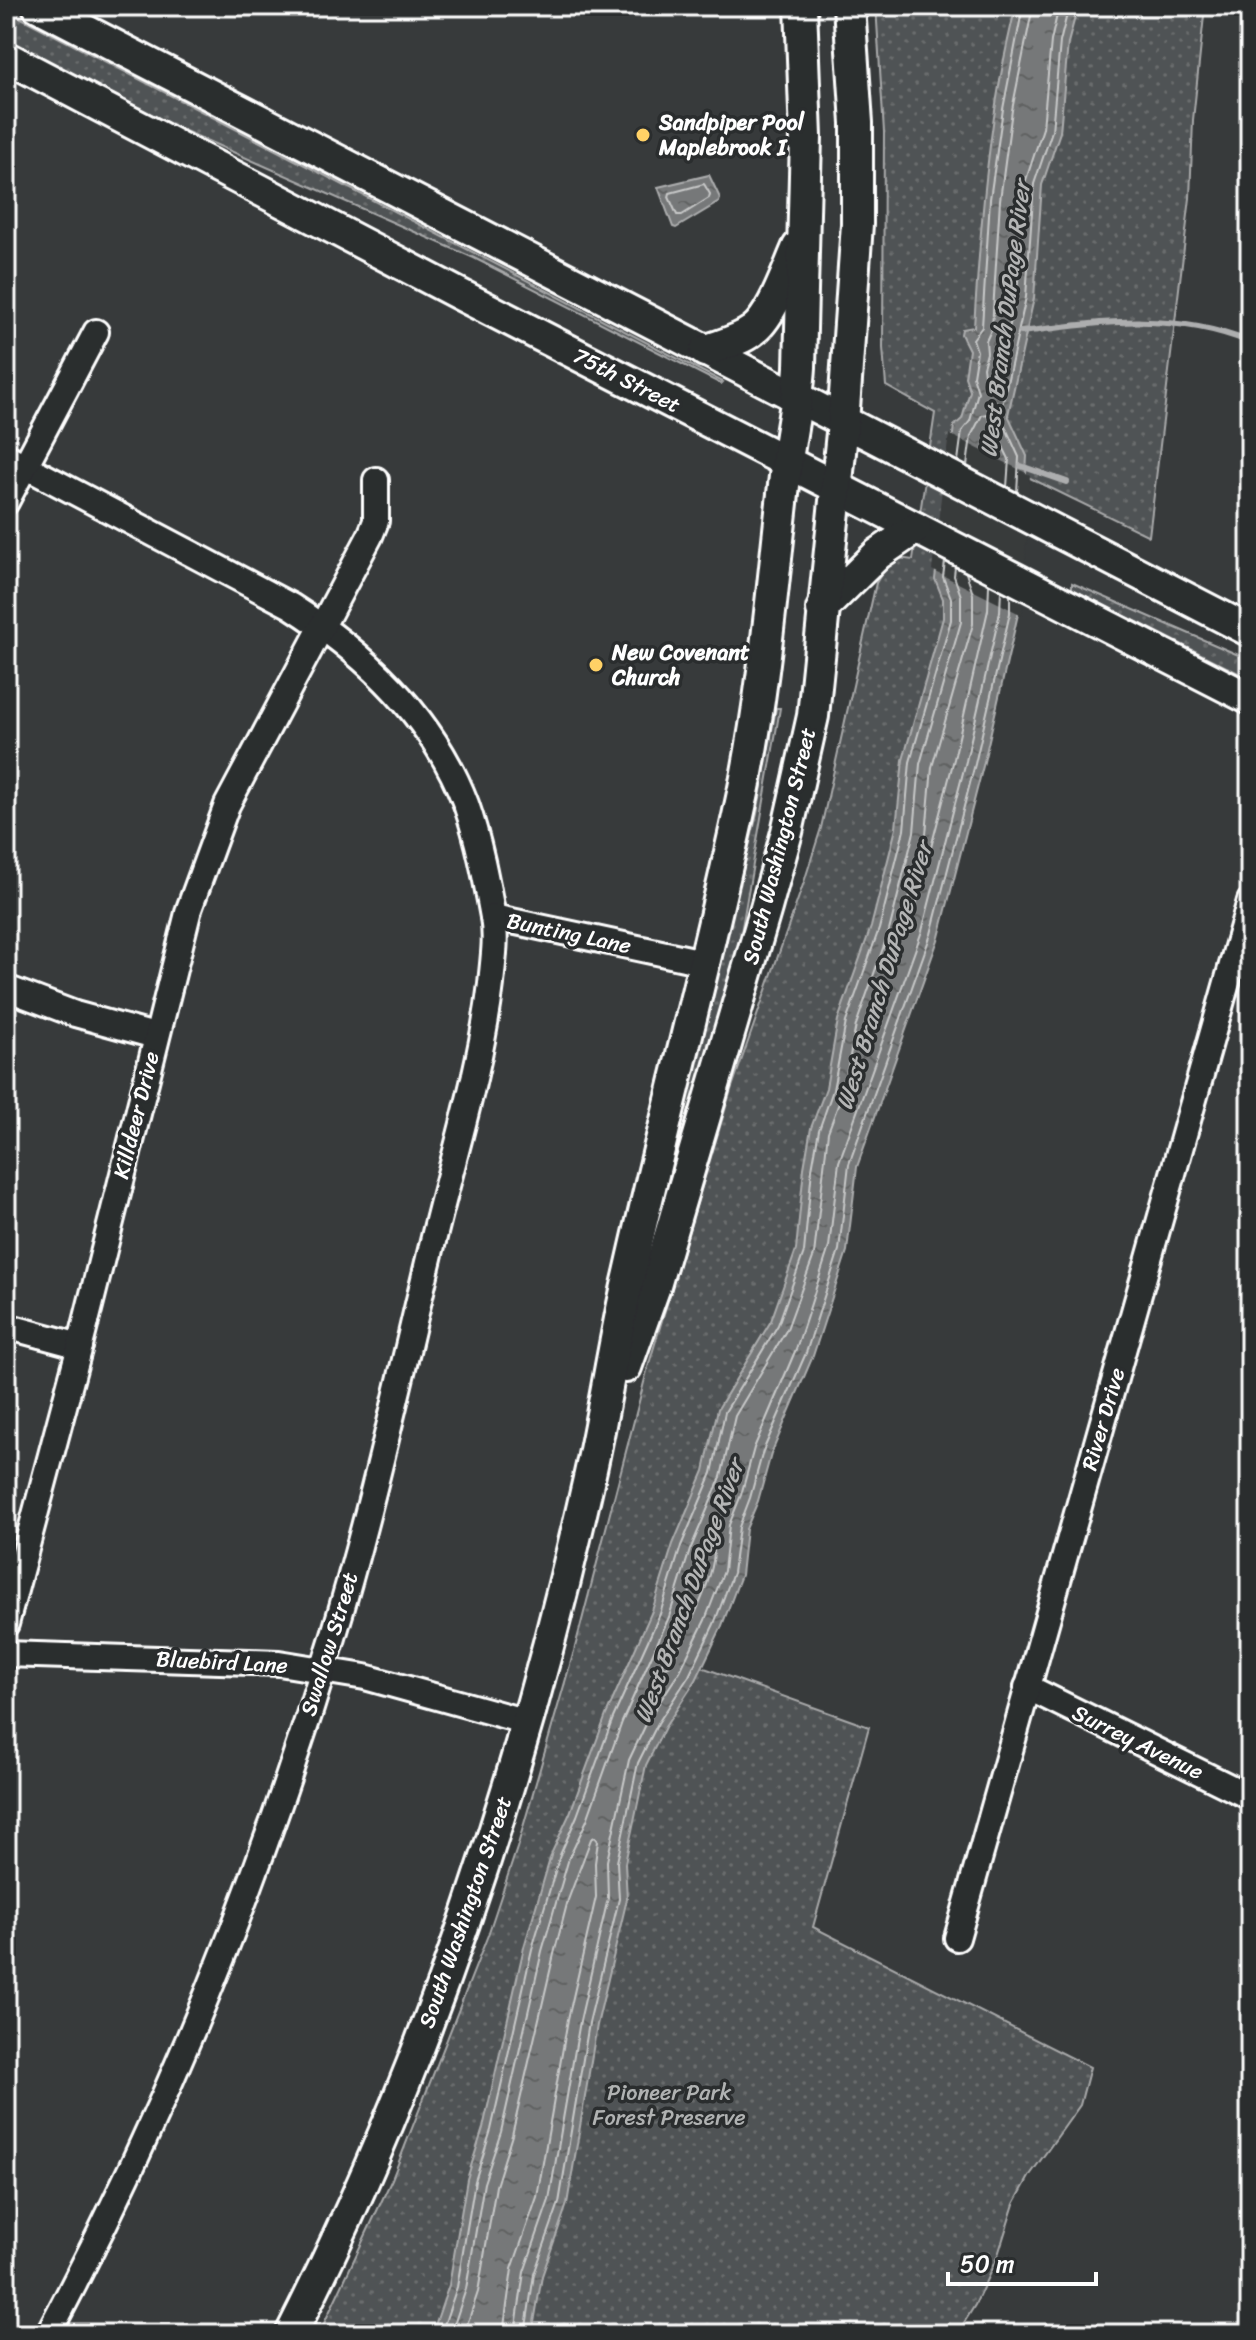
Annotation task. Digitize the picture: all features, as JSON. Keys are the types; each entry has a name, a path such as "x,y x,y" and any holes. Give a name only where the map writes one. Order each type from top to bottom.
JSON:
{"main road":[{"path":"38,6 1250,631"},
{"name":"South Washington Street","path":"291,2334 354,2201 418,2050 472,1898 527,1722 590,1473 628,1279 743,791 764,674 786,462 798,400 806,137 801,6"},
{"name":"South Washington Street","path":"590,1473 655,1286 787,832 813,716 843,423 857,224 857,123 849,6"},
{"name":"75th Street","path":"6,57 1250,699"},
{"path":"705,351 751,333 758,327 770,309 804,234"},
{"path":"822,609 878,554 916,528"}],"street":[{"path":"6,502 16,461 96,332"},
{"name":"Bunting Lane","path":"16,461 291,606 354,652 412,711 435,742 466,805 482,856 493,917 703,962"},
{"path":"322,626 376,521 376,480"},
{"name":"Killdeer Drive","path":"6,1624 80,1346 189,909 217,828 322,626"},
{"name":"River Drive","path":"957,1938 1250,901"},
{"name":"Swallow Street","path":"48,2334 178,2067 233,1932 280,1803 323,1670 370,1500 480,1050 495,947 493,917"},
{"path":"6,988 75,1014 155,1036"},
{"path":"6,1326 80,1346"},
{"name":"Bluebird Lane","path":"6,1654 279,1663 365,1677 527,1722"},
{"name":"Surrey Avenue","path":"1027,1687 1250,1797"}],"green space":[{"name":"Pioneer Park Forest Preserve","path":"876,6 1205,6 1193,120 1190,198 1149,536 1026,476 823,1249 668,1655 869,1727 813,1927 1090,2067 1080,2105 1030,2175 1014,2204 998,2255 975,2305 957,2334 319,2334 392,2179 488,1935 517,1848 574,1651 648,1367 731,1090 821,828 876,583 885,568 898,558 913,560 935,413 886,386 883,348 884,132"},
{"path":"6,10 723,382 721,384 474,258 176,127 6,39"},
{"path":"1072,583 1250,660 1250,679 1072,589"},
{"path":"776,708 780,708 733,979 667,1204 660,1202 757,814"}],"water":[{"name":"West Branch DuPage River","path":"1016,6 1078,6 1068,43 1060,132 1042,185 1034,298 1008,415 1027,456 1018,614 983,766 939,937 857,1167 847,1251 813,1356 771,1454 758,1501 746,1529 741,1575 721,1628 696,1680 665,1727 646,1765 625,1863 627,1899 597,2025 567,2204 542,2276 532,2334 432,2334 449,2285 467,2179 483,2128 524,1947 552,1852 570,1813 606,1715 652,1611 673,1544 704,1471 718,1409 771,1321 796,1250 811,1128 826,1088 838,1020 871,927 896,828 903,760 943,618 943,599 935,579 954,426 962,419 970,391 965,377 969,350 961,334 962,329 974,327 983,206 993,126"},
{"path":"709,175 719,202 673,227 658,187"}],"pier":[{"path":"949,434 1030,475 1022,615 932,570"}],"waterway":[{"name":"West Branch DuPage River","path":"1021,332 1108,323 1165,323 1222,332 1250,342"},
{"path":"1021,466 1067,482"}],"place":[{"name":"Sandpiper Pool Maplebrook I","path":"643,135"},
{"name":"New Covenant Church","path":"596,665"}]}
